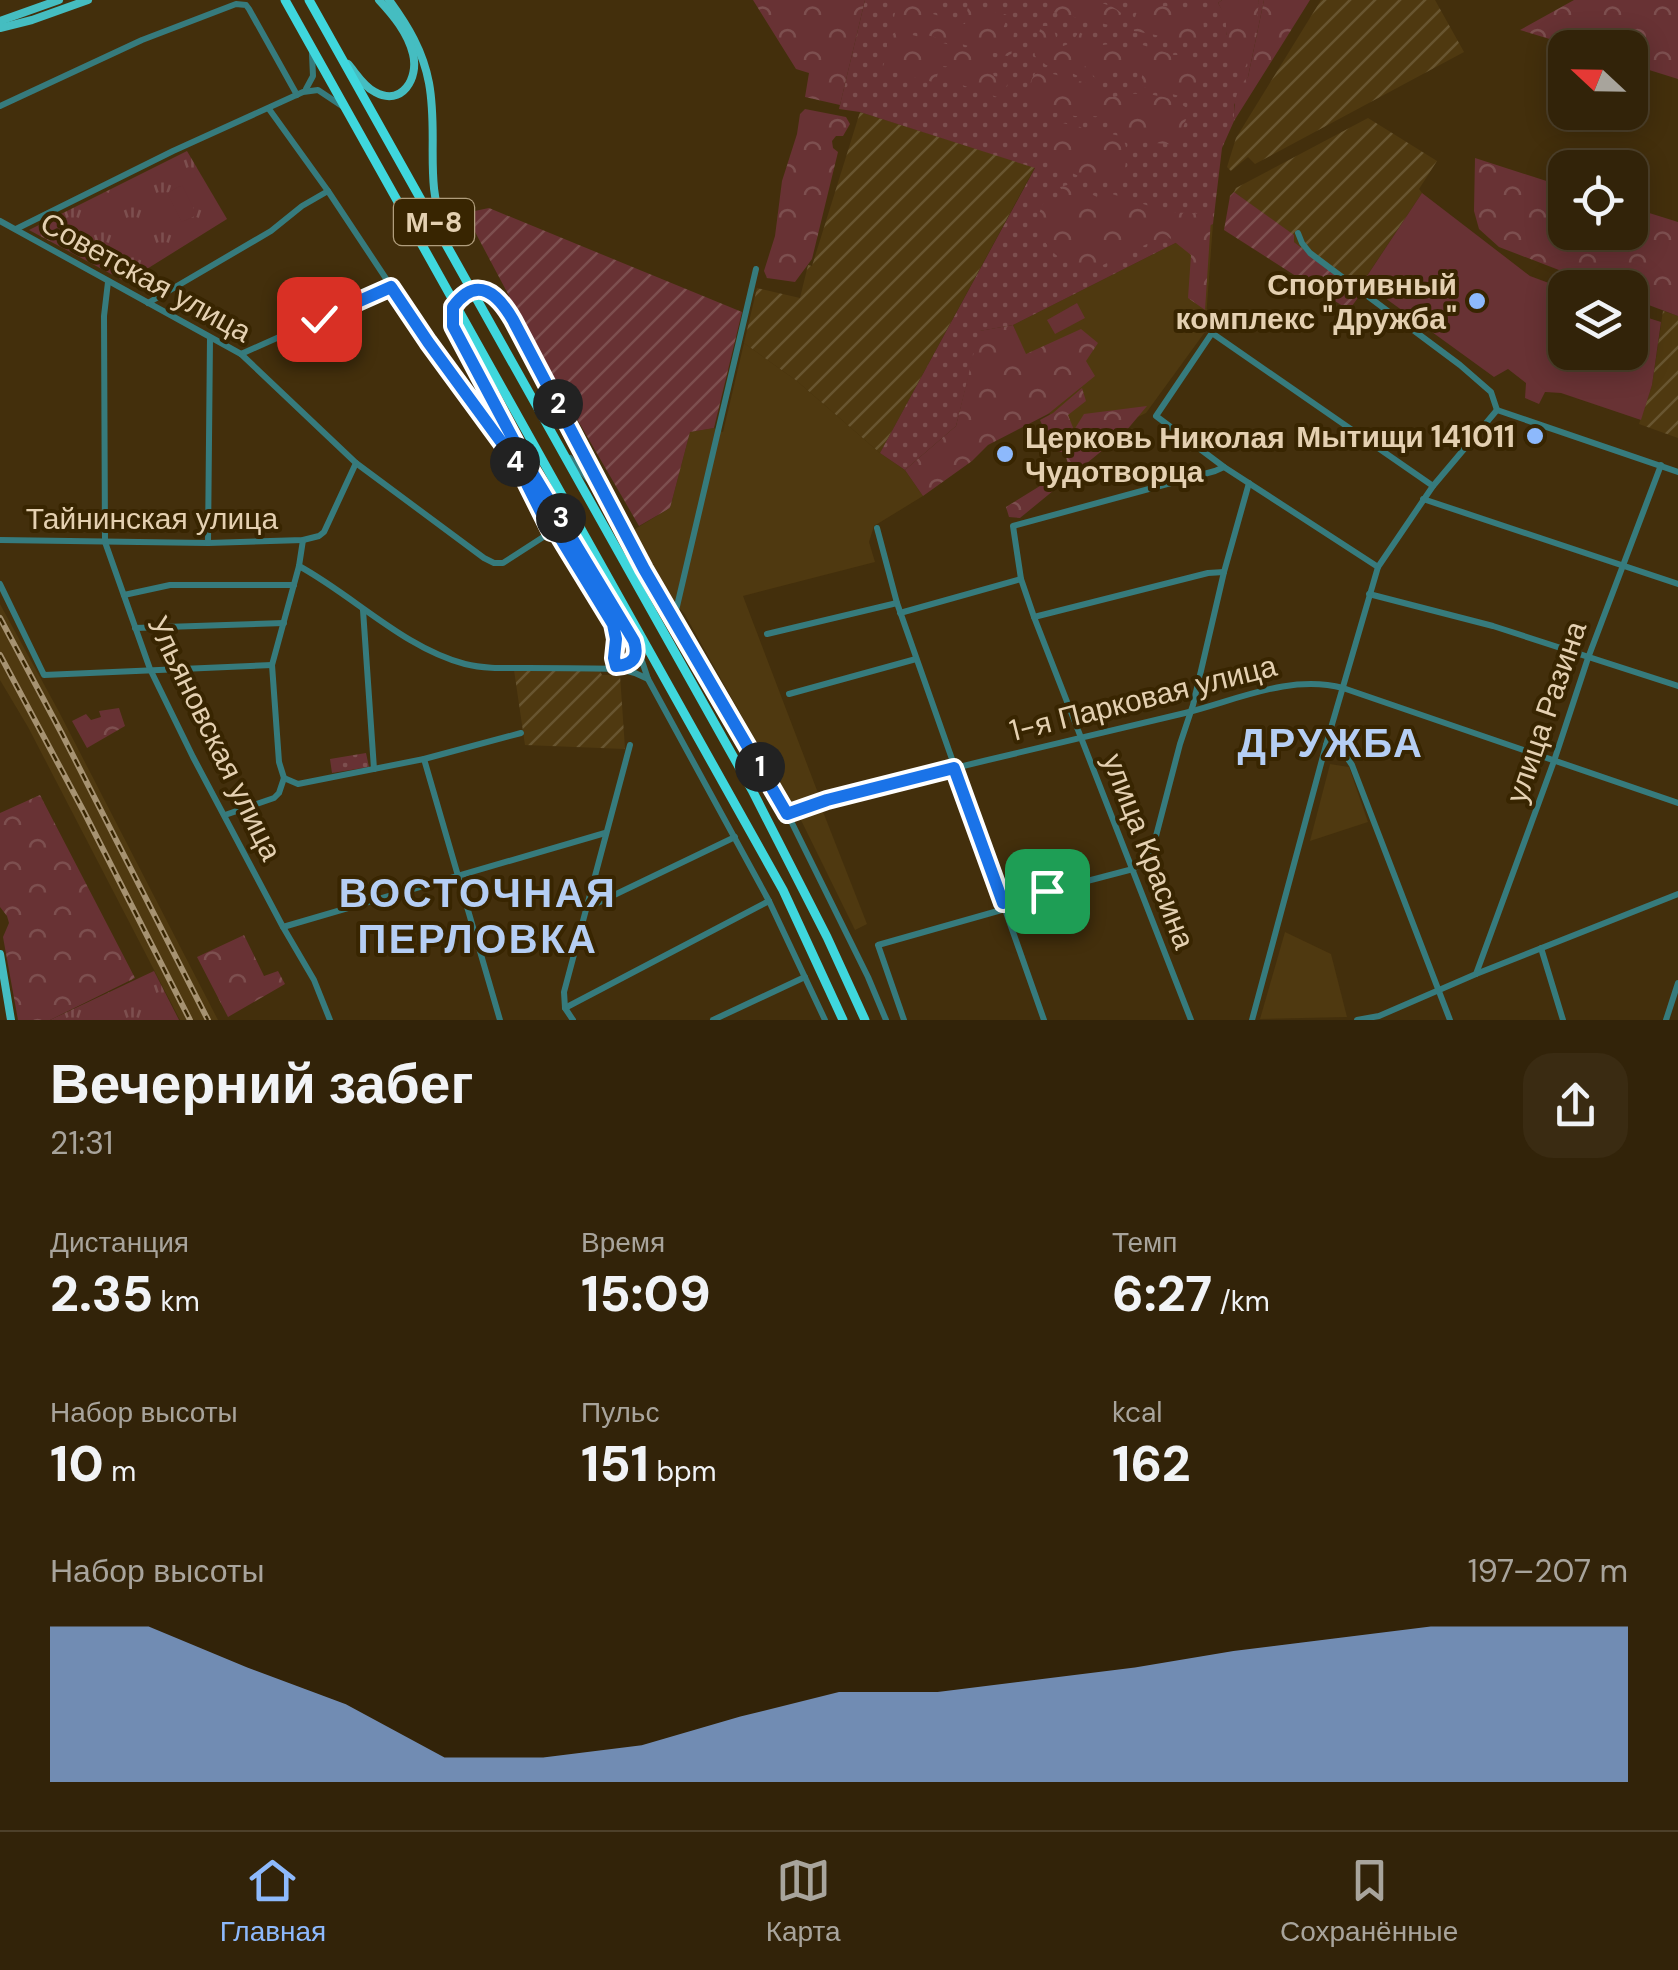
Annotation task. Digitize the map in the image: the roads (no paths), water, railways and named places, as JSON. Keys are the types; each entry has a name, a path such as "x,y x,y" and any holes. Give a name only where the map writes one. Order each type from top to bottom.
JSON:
{"highway":[{"name":"М-8","path":"285,0 784,890 844,1020"},
{"name":"М-8","path":"309,0 752,790 865,1020"}],"main road":[{"path":"0,24 46,0"},
{"path":"0,24 58,0"},
{"path":"0,24 73,0"},
{"path":"0,24 32,20 88,0"},
{"path":"337,50 371,90 388,96 407,89 414,75 413,54 404,32 380,0"},
{"path":"389,0 410,29 428,76 434,202 455,259"},
{"path":"0,954 11,1020"}],"street":[{"path":"0,106 142,40 236,4 249,9 300,93"},
{"path":"300,93 313,76 312,47"},
{"path":"15,230 300,93 313,89 322,92 347,110"},
{"path":"269,108 428,342 516,462 551,532 558,534 613,624 618,667 648,679"},
{"path":"148,304 271,231 328,191"},
{"name":"Советская улица","path":"0,221 241,354 356,463 484,558 503,563 551,532"},
{"path":"1298,233 1310,253 1460,365 1490,392 1497,410"},
{"path":"674,621 756,270"},
{"name":"Ульяновская улица","path":"108,282 104,316 104,542 150,669 193,757 314,980 330,1020"},
{"path":"241,354 391,287"},
{"path":"634,641 521,454 464,350 452,316 453,307 466,293 482,290 503,303 644,569"},
{"path":"1378,568 1224,467 1156,416 1212,333 1433,486"},
{"path":"208,543 210,338"},
{"path":"1497,410 1678,472"},
{"path":"1252,1020 1378,568 1433,486 1497,410"},
{"path":"558,443 589,480 644,569 787,814 886,1020"},
{"path":"225,814 279,793 284,778 279,762 272,665 303,540 324,532 356,463"},
{"name":"улица Разина","path":"1476,974 1660,465"},
{"name":"улица Красина","path":"1190,1020 1034,617 1021,579 1013,526 1224,467"},
{"path":"904,1020 878,945 1133,869 1146,863 1152,854 1248,483"},
{"path":"1424,499 1678,584"},
{"path":"556,509 590,543"},
{"path":"877,528 896,603 1044,1020"},
{"name":"Тайнинская улица","path":"0,540 303,540"},
{"path":"299,565 430,651 465,664 488,668 618,667 633,661 637,650"},
{"path":"1034,617 1224,572"},
{"path":"900,612 1021,579"},
{"path":"0,584 44,675 272,665"},
{"path":"124,594 170,584 294,585"},
{"path":"663,602 680,590"},
{"path":"1369,594 1494,626 1678,686"},
{"path":"622,600 648,679 769,901 825,1020"},
{"path":"766,634 896,603"},
{"path":"363,609 374,769"},
{"path":"135,628 284,624"},
{"path":"790,694 916,660"},
{"name":"1-я Парковая улица","path":"787,814 827,800 1299,683 1343,688 1678,803"},
{"path":"284,778 298,784 521,733"},
{"path":"573,1020 565,1008 564,992 630,745"},
{"path":"1326,745 1346,756 1352,766 1450,1020"},
{"path":"424,758 500,1020"},
{"path":"283,926 605,833"},
{"path":"584,910 735,836"},
{"path":"1357,1020 1378,1016 1678,894"},
{"path":"565,1008 769,901"},
{"path":"1541,948 1563,1020"},
{"path":"714,1020 805,977"},
{"path":"1666,1020 1678,983"}],"railway":[{"path":"0,618 208,1020"},
{"path":"0,655 190,1020"}],"place":[{"name":"Спортивный комплекс \"Дружба\"","path":"1477,301"},
{"name":"Мытищи 141011","path":"1535,436"},
{"name":"Церковь Николая Чудотворца","path":"1005,454"}],"district":[{"name":"ДРУЖБА","path":"1331,743"},
{"name":"ВОСТОЧНАЯ ПЕРЛОВКА","path":"478,916"}]}
